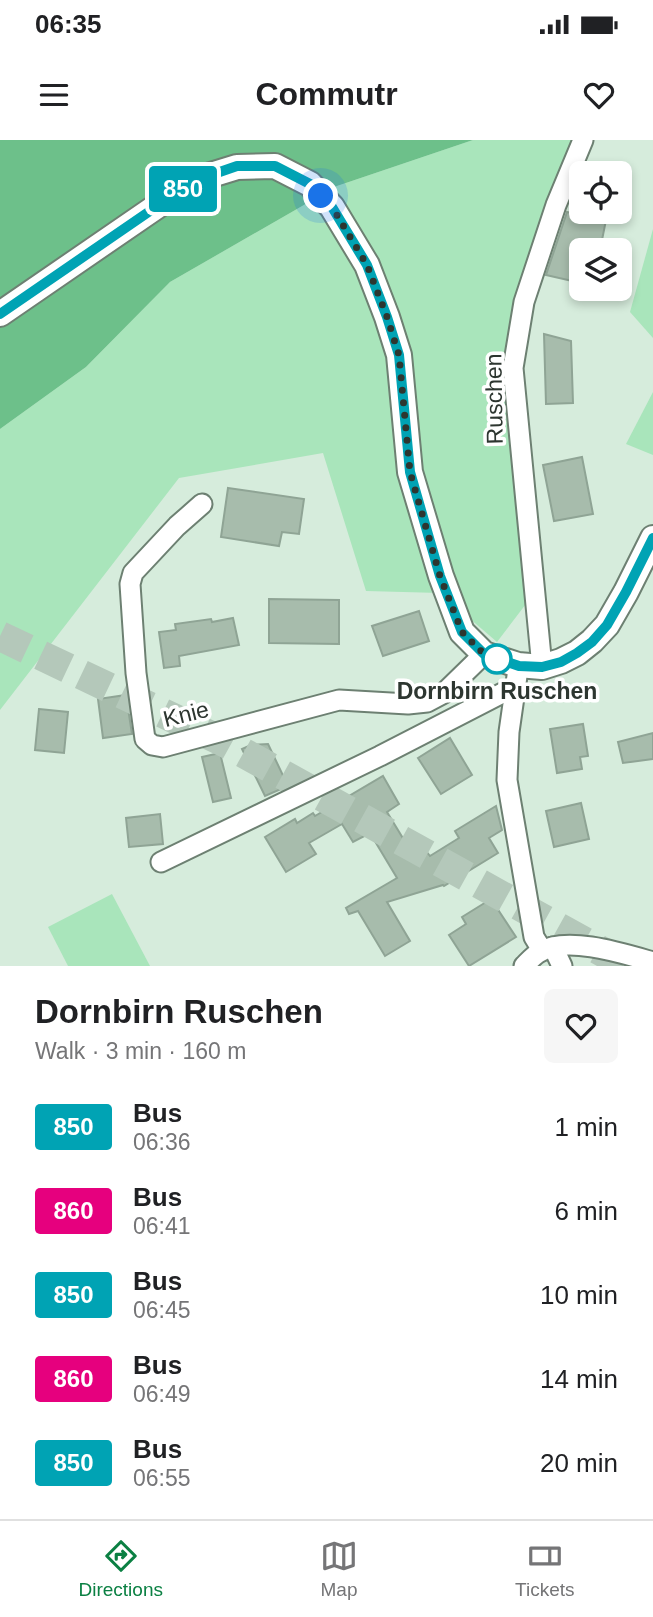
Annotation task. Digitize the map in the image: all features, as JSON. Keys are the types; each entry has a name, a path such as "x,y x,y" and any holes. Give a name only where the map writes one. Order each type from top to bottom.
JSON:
{"street":[{"name":"Ruschen","path":"525,673 513,368 524,302 556,205 583,140"},
{"path":"0,314 182,189 211,175 237,166 275,166 310,184 332,207 367,265 387,317 399,355 410,472 440,576 462,632 484,654 525,673"},
{"name":"Knie","path":"202,504 177,526 133,573 130,584 136,673 145,739 152,745 163,747 340,700 408,704 427,702 444,693 484,654"},
{"path":"161,862 380,756 525,673 561,662 577,653 600,633 626,592 653,538"},
{"path":"525,673 509,732 507,780 534,937 562,966"},
{"path":"524,966 548,949 576,945 623,953 653,962"}],"green space":[{"path":"0,140 473,140 337,186 170,282 86,367 0,429"},
{"path":"473,140 575,140 517,299 529,600 497,642 440,593 366,591 323,453 179,478 0,710 0,429 86,367 170,282 337,186"},
{"path":"653,229 653,338 630,312"},
{"path":"653,392 653,455 626,444"},
{"path":"112,894 150,966 68,966 48,927"}],"building":[{"path":"567,212 569,224 605,224 602,238 569,238 569,280 546,275"},
{"path":"544,334 571,341 573,403 546,404"},
{"path":"582,457 593,514 554,521 543,465"},
{"path":"228,488 304,499 299,534 282,532 279,546 221,537"},
{"path":"269,599 339,600 339,644 269,643"},
{"path":"419,611 429,641 383,656 372,626"},
{"path":"233,618 239,645 179,656 180,666 164,668 159,632 176,630 175,624"},
{"path":"126,695 132,734 103,738 98,699"},
{"path":"39,709 68,712 64,753 35,750"},
{"path":"583,724 588,756 580,757 582,769 557,773 550,729"},
{"path":"653,733 653,759 623,763 618,742"},
{"path":"450,738 472,775 441,794 418,758"},
{"path":"268,744 288,786 265,796 242,749 251,745"},
{"path":"220,753 231,798 213,802 202,757"},
{"path":"383,776 399,804 387,812 415,858 426,851 430,856 459,838 455,831 496,806 502,830 489,838 498,853 444,886 387,902 410,941 385,956 358,911 349,914 346,908 397,878 370,833 353,842 342,824 309,843 316,854 286,872 265,837 295,819 297,823 313,813 315,816"},
{"path":"581,803 589,839 554,847 546,811"},
{"path":"160,814 163,844 129,847 126,818"},
{"path":"491,899 516,937 469,966 449,935 466,924 462,917"}],"tunnel":[{"path":"0,636 224,742 628,966"}],"bus line":[{"name":"850","path":"0,314 182,189 237,166 275,166 310,184 332,207 367,265 399,355 410,472 440,576 462,632 484,654 519,666 542,667 561,662 577,653 592,642 607,625 653,538"}],"place":[{"name":"Dornbirn Ruschen","path":"497,659"}],"route":[{"path":"321,196 332,207 367,265 399,355 410,472 440,576 462,632 484,654 504,662 497,659"}]}
